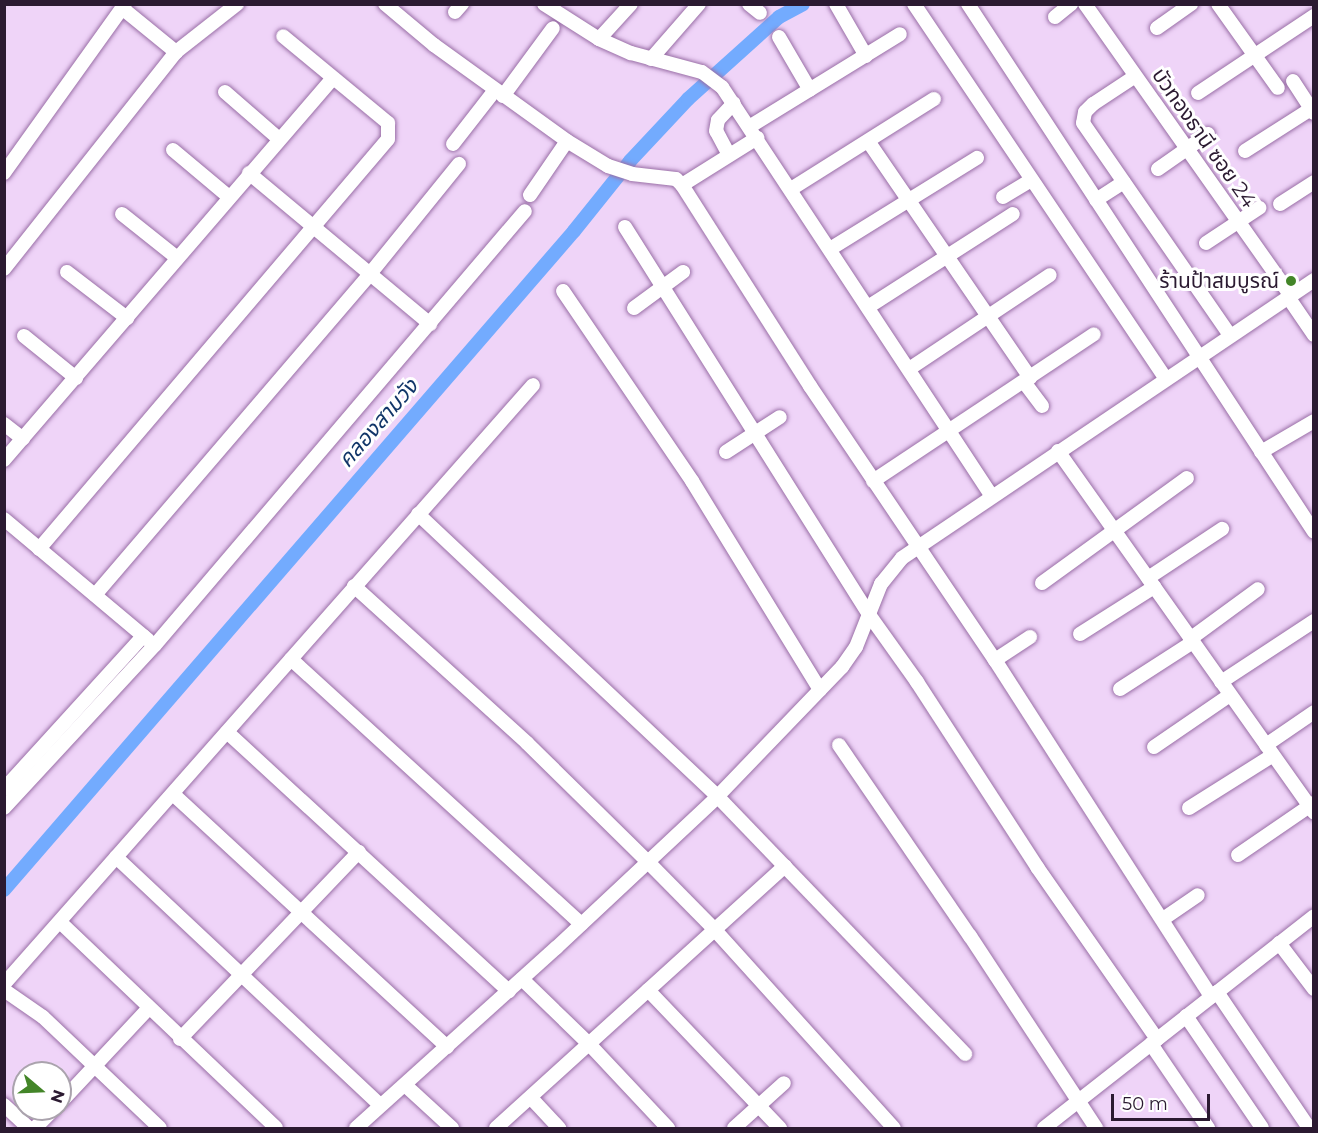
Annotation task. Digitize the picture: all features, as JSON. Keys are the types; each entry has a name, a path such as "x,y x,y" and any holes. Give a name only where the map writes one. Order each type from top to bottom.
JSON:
{"street":[{"path":"4,269 176,52 237,4"},
{"path":"385,4 499,93 567,141 608,166 632,174 676,179 682,185 873,481 995,660 1163,920 1309,1128"},
{"path":"544,4 599,39 631,53 702,72 722,87 992,496"},
{"path":"599,39 631,4"},
{"path":"651,59 699,4"},
{"path":"836,4 866,56"},
{"path":"914,4 1166,379"},
{"path":"968,4 1314,532"},
{"path":"1055,17 1071,4"},
{"name":"บัวทองธานี ซอย 24","path":"1085,4 1314,335"},
{"path":"1157,28 1191,4"},
{"path":"1218,4 1278,88"},
{"path":"1198,93 1255,58 1314,14 1309,4"},
{"path":"4,173 124,6 176,52"},
{"path":"453,144 553,28"},
{"path":"682,185 729,155 753,132 810,90 900,34"},
{"path":"39,549 388,139 390,131 388,123 283,36"},
{"path":"779,37 810,90"},
{"path":"1134,77 1093,104 1085,112 1083,123 1230,335"},
{"path":"4,460 127,318 176,257 333,78"},
{"path":"1245,151 1312,109 1293,81"},
{"path":"225,92 279,139"},
{"path":"791,189 934,99"},
{"path":"729,155 716,131 723,113 734,104"},
{"path":"1158,169 1208,134"},
{"path":"530,195 567,141"},
{"path":"868,141 948,256 1042,406"},
{"path":"172,150 229,197"},
{"path":"830,249 977,158"},
{"path":"95,595 369,275 459,164"},
{"path":"249,173 430,324"},
{"path":"1003,197 1031,180"},
{"path":"1096,200 1124,182"},
{"path":"1280,204 1314,182"},
{"path":"1206,243 1259,208"},
{"path":"4,808 155,645 525,212"},
{"path":"122,214 176,257"},
{"path":"868,307 1013,214"},
{"path":"625,228 870,616 917,682 1208,1128"},
{"path":"66,272 127,318"},
{"path":"634,308 682,272"},
{"path":"909,369 1050,275"},
{"path":"357,1128 509,991 717,796 820,690 856,647 881,584 902,558 1314,280"},
{"path":"563,291 692,481 820,690"},
{"path":"873,481 950,432 1094,334"},
{"path":"24,336 76,378"},
{"path":"4,984 533,385"},
{"path":"726,452 780,417"},
{"path":"1261,452 1314,421"},
{"path":"4,424 23,439"},
{"path":"1058,451 1269,750 1312,807 1238,855"},
{"path":"1042,583 1187,478"},
{"path":"418,514 717,796 965,1054"},
{"path":"4,519 155,645"},
{"path":"1080,634 1222,529"},
{"path":"354,586 527,743 648,861 714,929 894,1128"},
{"path":"1120,689 1192,640 1258,589"},
{"path":"1221,682 1314,621"},
{"path":"4,789 143,636"},
{"path":"995,660 1030,637"},
{"path":"291,659 581,924"},
{"path":"1154,747 1230,695"},
{"path":"1189,808 1269,750 1314,712"},
{"path":"227,732 509,991"},
{"path":"839,745 970,936 1096,1128"},
{"path":"172,794 447,1047"},
{"path":"180,1039 359,852"},
{"path":"116,857 244,974 380,1105"},
{"path":"496,1128 532,1099 785,866"},
{"path":"1163,920 1198,895"},
{"path":"1044,1128 1314,916"},
{"path":"60,922 180,1039 276,1128"},
{"path":"1279,943 1314,989"},
{"path":"522,979 590,1045 668,1128"},
{"path":"4,990 43,1017 160,1128"},
{"path":"648,990 780,1128"},
{"path":"72,1091 149,1008"},
{"path":"1186,1016 1262,1128"},
{"path":"734,1128 783,1083"},
{"path":"405,1085 452,1128"},
{"path":"532,1099 559,1128"},
{"path":"4,1105 29,1128"}],"waterway":[{"name":"คลองสามวัง","path":"4,890 574,231 630,161 688,99 779,17 803,4"}],"place":[{"name":"ร้านป้าสมบูรณ์","path":"1291,281"}]}
